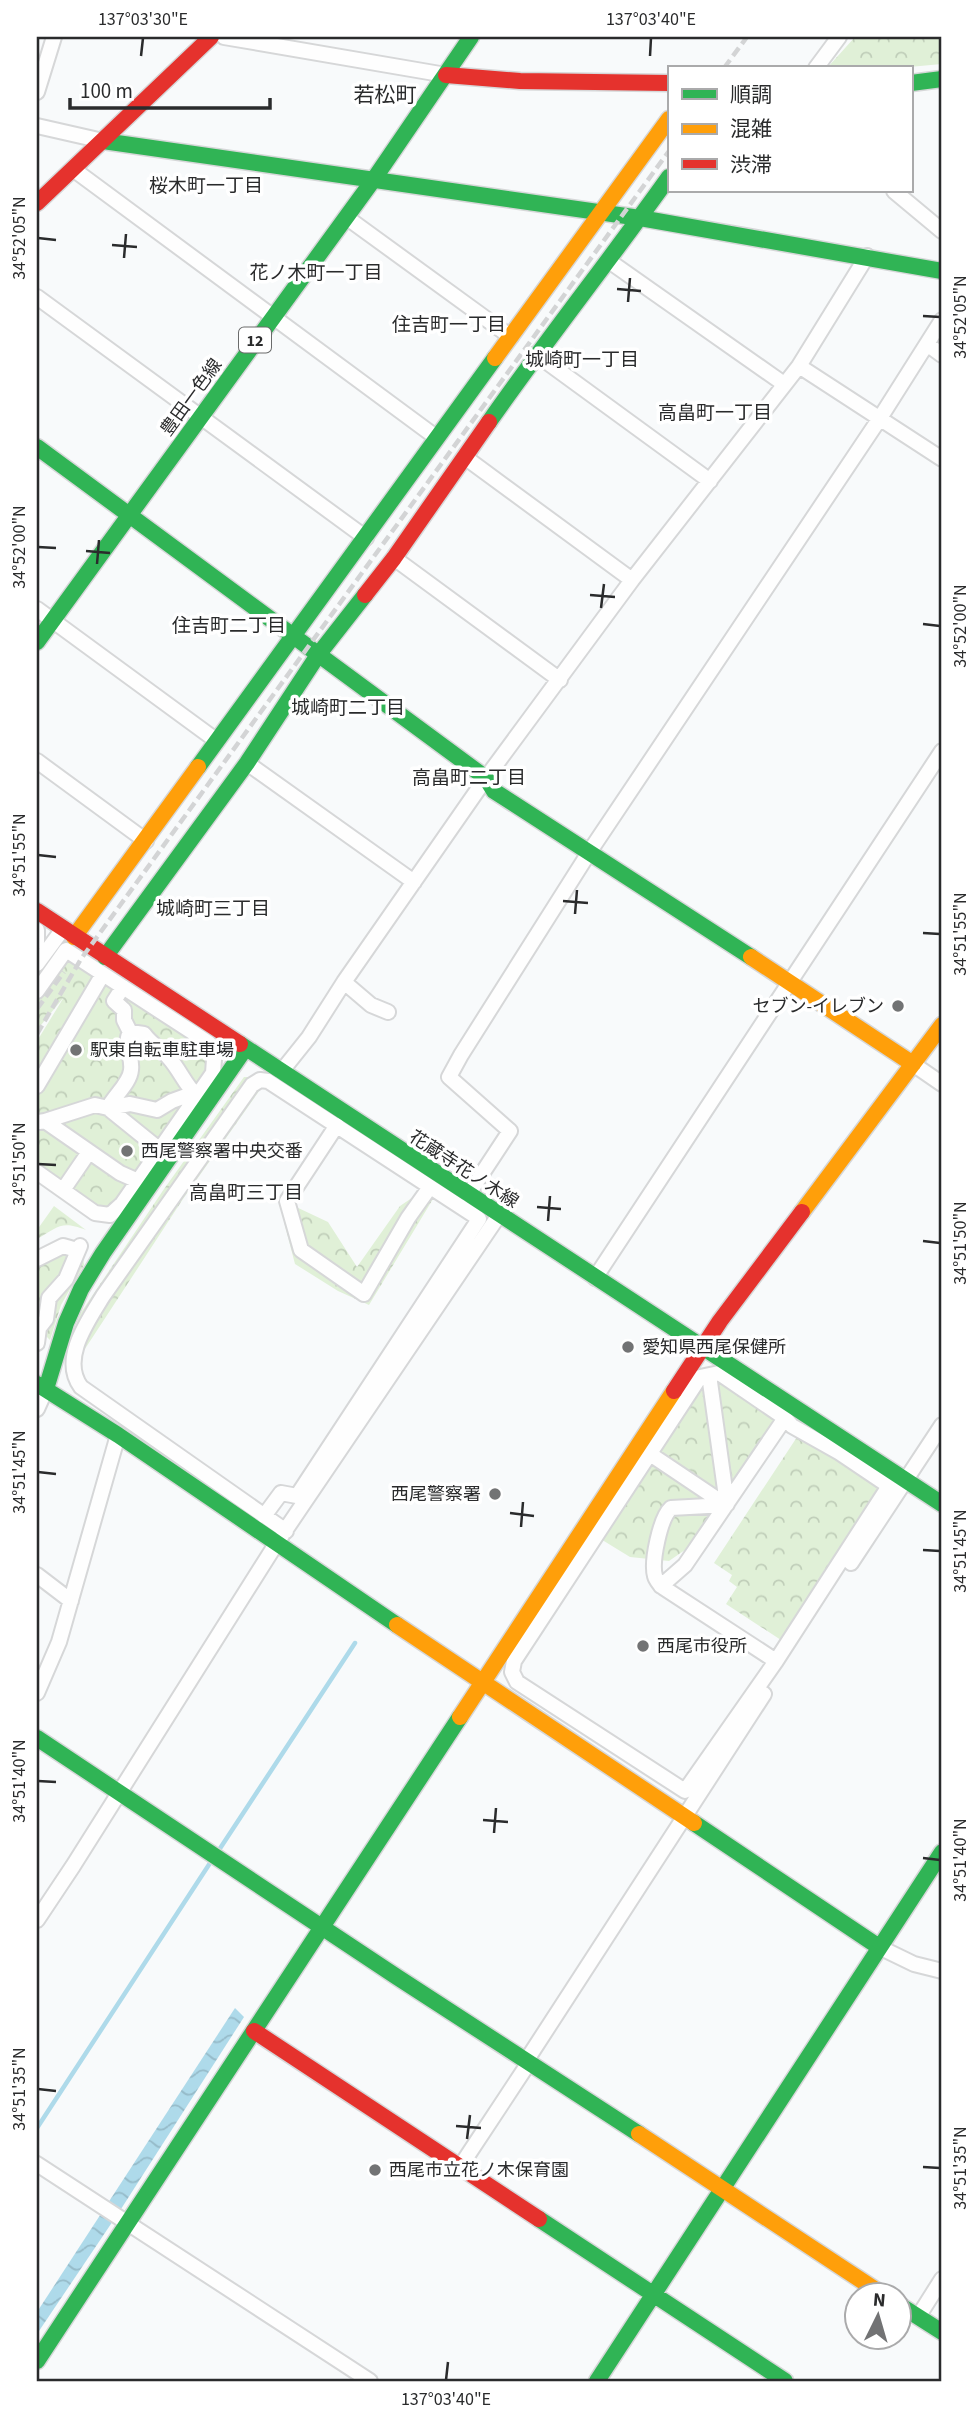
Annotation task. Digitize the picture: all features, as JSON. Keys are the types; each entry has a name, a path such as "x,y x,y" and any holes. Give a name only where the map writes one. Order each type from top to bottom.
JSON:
{"street":[{"path":"37,92 54,37"},
{"path":"37,203 211,37"},
{"path":"224,37 446,75 520,81 668,83"},
{"name":"豊田一色線","path":"37,642 374,179 471,37"},
{"path":"817,66 839,37"},
{"path":"912,83 942,79"},
{"path":"37,964 68,933 146,841 668,120"},
{"path":"37,126 103,141 640,218 942,271"},
{"path":"73,169 437,438"},
{"path":"105,957 247,763 318,655 394,558 536,354 609,261 668,178"},
{"path":"895,192 942,231"},
{"path":"346,217 511,337"},
{"path":"281,1072 309,1037 344,982 486,778 632,580 799,366 867,256"},
{"path":"609,261 784,384"},
{"path":"37,297 366,538"},
{"path":"468,1195 510,1130 449,1077 590,851 880,418 942,320"},
{"path":"927,344 942,355"},
{"path":"536,354 710,481"},
{"path":"799,366 942,459"},
{"path":"37,447 486,778 494,791 590,851 942,1084"},
{"path":"466,458 632,580"},
{"path":"394,558 560,680"},
{"path":"37,609 217,741"},
{"path":"595,1278 942,751"},
{"path":"37,761 146,841"},
{"path":"247,763 414,882"},
{"name":"花蔵寺花ノ木線","path":"37,911 942,1504"},
{"path":"37,930 37,942"},
{"path":"37,991 66,950 209,1043 214,1059 213,1073 195,1095 122,1205 108,1216 95,1213 37,1172"},
{"path":"37,1087 103,974"},
{"path":"344,982 371,1005 388,1012"},
{"path":"123,987 114,1001 124,1010 124,1020 130,1032"},
{"path":"37,2361 702,1348 942,1025"},
{"path":"130,1032 144,1034 150,1043 169,1057 186,1086 195,1095"},
{"path":"108,1108 113,1097 130,1076 132,1069 126,1040 130,1032"},
{"path":"37,1409 41,1387 81,1289 103,1253 245,1049"},
{"path":"264,1516 281,1493 297,1496 478,1219 268,1081 260,1080 252,1085 103,1296 87,1322 74,1357 73,1370 81,1387 264,1516 281,1538"},
{"path":"108,1108 130,1104 157,1110 172,1101 195,1095"},
{"path":"41,1121 100,1105 108,1108 160,1150"},
{"path":"41,1121 120,1173 138,1181"},
{"path":"337,1125 287,1201 301,1250 364,1294 408,1218 430,1187"},
{"path":"63,1191 89,1152"},
{"path":"37,1920 281,1538 499,1214"},
{"path":"37,1259 63,1246 79,1248 66,1279 50,1298 46,1319 39,1328 37,1343"},
{"path":"719,1373 802,1432 889,1486 776,1661 685,1791 517,1682 512,1672 514,1661 650,1454 700,1377 719,1373"},
{"path":"710,1382 727,1505"},
{"path":"41,1387 281,1538 482,1682 879,1947 914,1964 942,1971"},
{"path":"661,1586 685,1565 785,1418"},
{"path":"460,2166 695,1798 942,1425"},
{"path":"37,1693 59,1642 118,1435"},
{"path":"650,1454 727,1505"},
{"path":"727,1505 671,1508 665,1513 659,1529 654,1575 661,1586 776,1661"},
{"path":"37,1575 71,1601"},
{"path":"37,1738 322,1928 865,2282"},
{"path":"597,2381 942,1852"},
{"path":"254,2031 785,2381"},
{"path":"37,2164 370,2381"},
{"path":"918,2317 942,2279"},
{"path":"912,2313 942,2332"}],"green space":[{"path":"855,37 942,37 942,64 912,67 829,66"},
{"path":"76,944 95,957 86,968 206,1047 211,1070 115,1207 97,1211 37,1168 37,1041 64,997 37,1030 37,987"},
{"path":"244,1077 269,1077 183,1199 79,1358 65,1354 80,1314"},
{"path":"422,1191 433,1199 369,1305 338,1291 295,1264 284,1222 294,1206 328,1222 357,1267 400,1206"},
{"path":"54,1206 86,1230 65,1225 37,1239 37,1230"},
{"path":"62,1247 83,1258 84,1265 61,1305 50,1340 45,1335 37,1350 37,1255"},
{"path":"718,1368 791,1415 729,1512 706,1497 708,1524 695,1543 669,1561 630,1557 599,1538 644,1454 698,1374"},
{"path":"799,1434 882,1488 784,1642 726,1604 737,1587 729,1581 732,1575 714,1563"}],"water":[{"path":"235,2008 244,2017 37,2334 37,2312"}],"waterway":[{"path":"217,1853 355,1643"},
{"path":"37,2128 212,1860"}],"railway":[{"path":"725,66 747,37"},
{"path":"37,1034 81,959 668,152"},
{"path":"37,1009 64,972"}],"traffic: fast":[{"path":"37,642 374,179 471,37"},
{"path":"912,83 942,79"},
{"path":"103,141 640,218 942,271"},
{"path":"489,422 668,178"},
{"path":"198,767 495,358"},
{"path":"37,447 486,778 494,791 751,957"},
{"path":"105,957 247,763 318,655 365,595"},
{"path":"240,1044 942,1504"},
{"path":"46,1389 66,1323 81,1289 103,1253 245,1049"},
{"path":"37,1384 118,1435 397,1625"},
{"path":"37,2361 460,1717"},
{"path":"37,1738 639,2134"},
{"path":"694,1823 879,1947"},
{"path":"597,2381 942,1852"},
{"path":"539,2219 785,2381"},
{"path":"912,2313 942,2332"}],"traffic: slow":[{"path":"495,358 668,120"},
{"path":"74,937 198,767"},
{"path":"751,957 913,1064"},
{"path":"802,1212 942,1025"},
{"path":"460,1717 674,1391"},
{"path":"397,1625 694,1823"},
{"path":"639,2134 864,2282"}],"traffic: jam":[{"path":"37,203 211,37"},
{"path":"446,75 520,81 668,83"},
{"path":"365,595 489,422"},
{"path":"37,911 240,1044"},
{"path":"674,1391 720,1321 802,1212"},
{"path":"254,2031 539,2219"}],"place":[{"name":"セブン-イレブン","path":"898,1006"},
{"name":"駅東自転車駐車場","path":"76,1050"},
{"name":"西尾警察署中央交番","path":"127,1151"},
{"name":"愛知県西尾保健所","path":"628,1347"},
{"name":"西尾警察署","path":"495,1494"},
{"name":"西尾市役所","path":"643,1646"},
{"name":"西尾市立花ノ木保育園","path":"375,2170"}],"district":[{"name":"若松町","path":"385,95"},
{"name":"桜木町一丁目","path":"206,185"},
{"name":"花ノ木町一丁目","path":"316,272"},
{"name":"住吉町一丁目","path":"449,324"},
{"name":"城崎町一丁目","path":"582,359"},
{"name":"高畠町一丁目","path":"715,412"},
{"name":"住吉町二丁目","path":"229,625"},
{"name":"城崎町二丁目","path":"348,707"},
{"name":"高畠町二丁目","path":"469,777"},
{"name":"城崎町三丁目","path":"213,908"},
{"name":"高畠町三丁目","path":"246,1192"}]}
